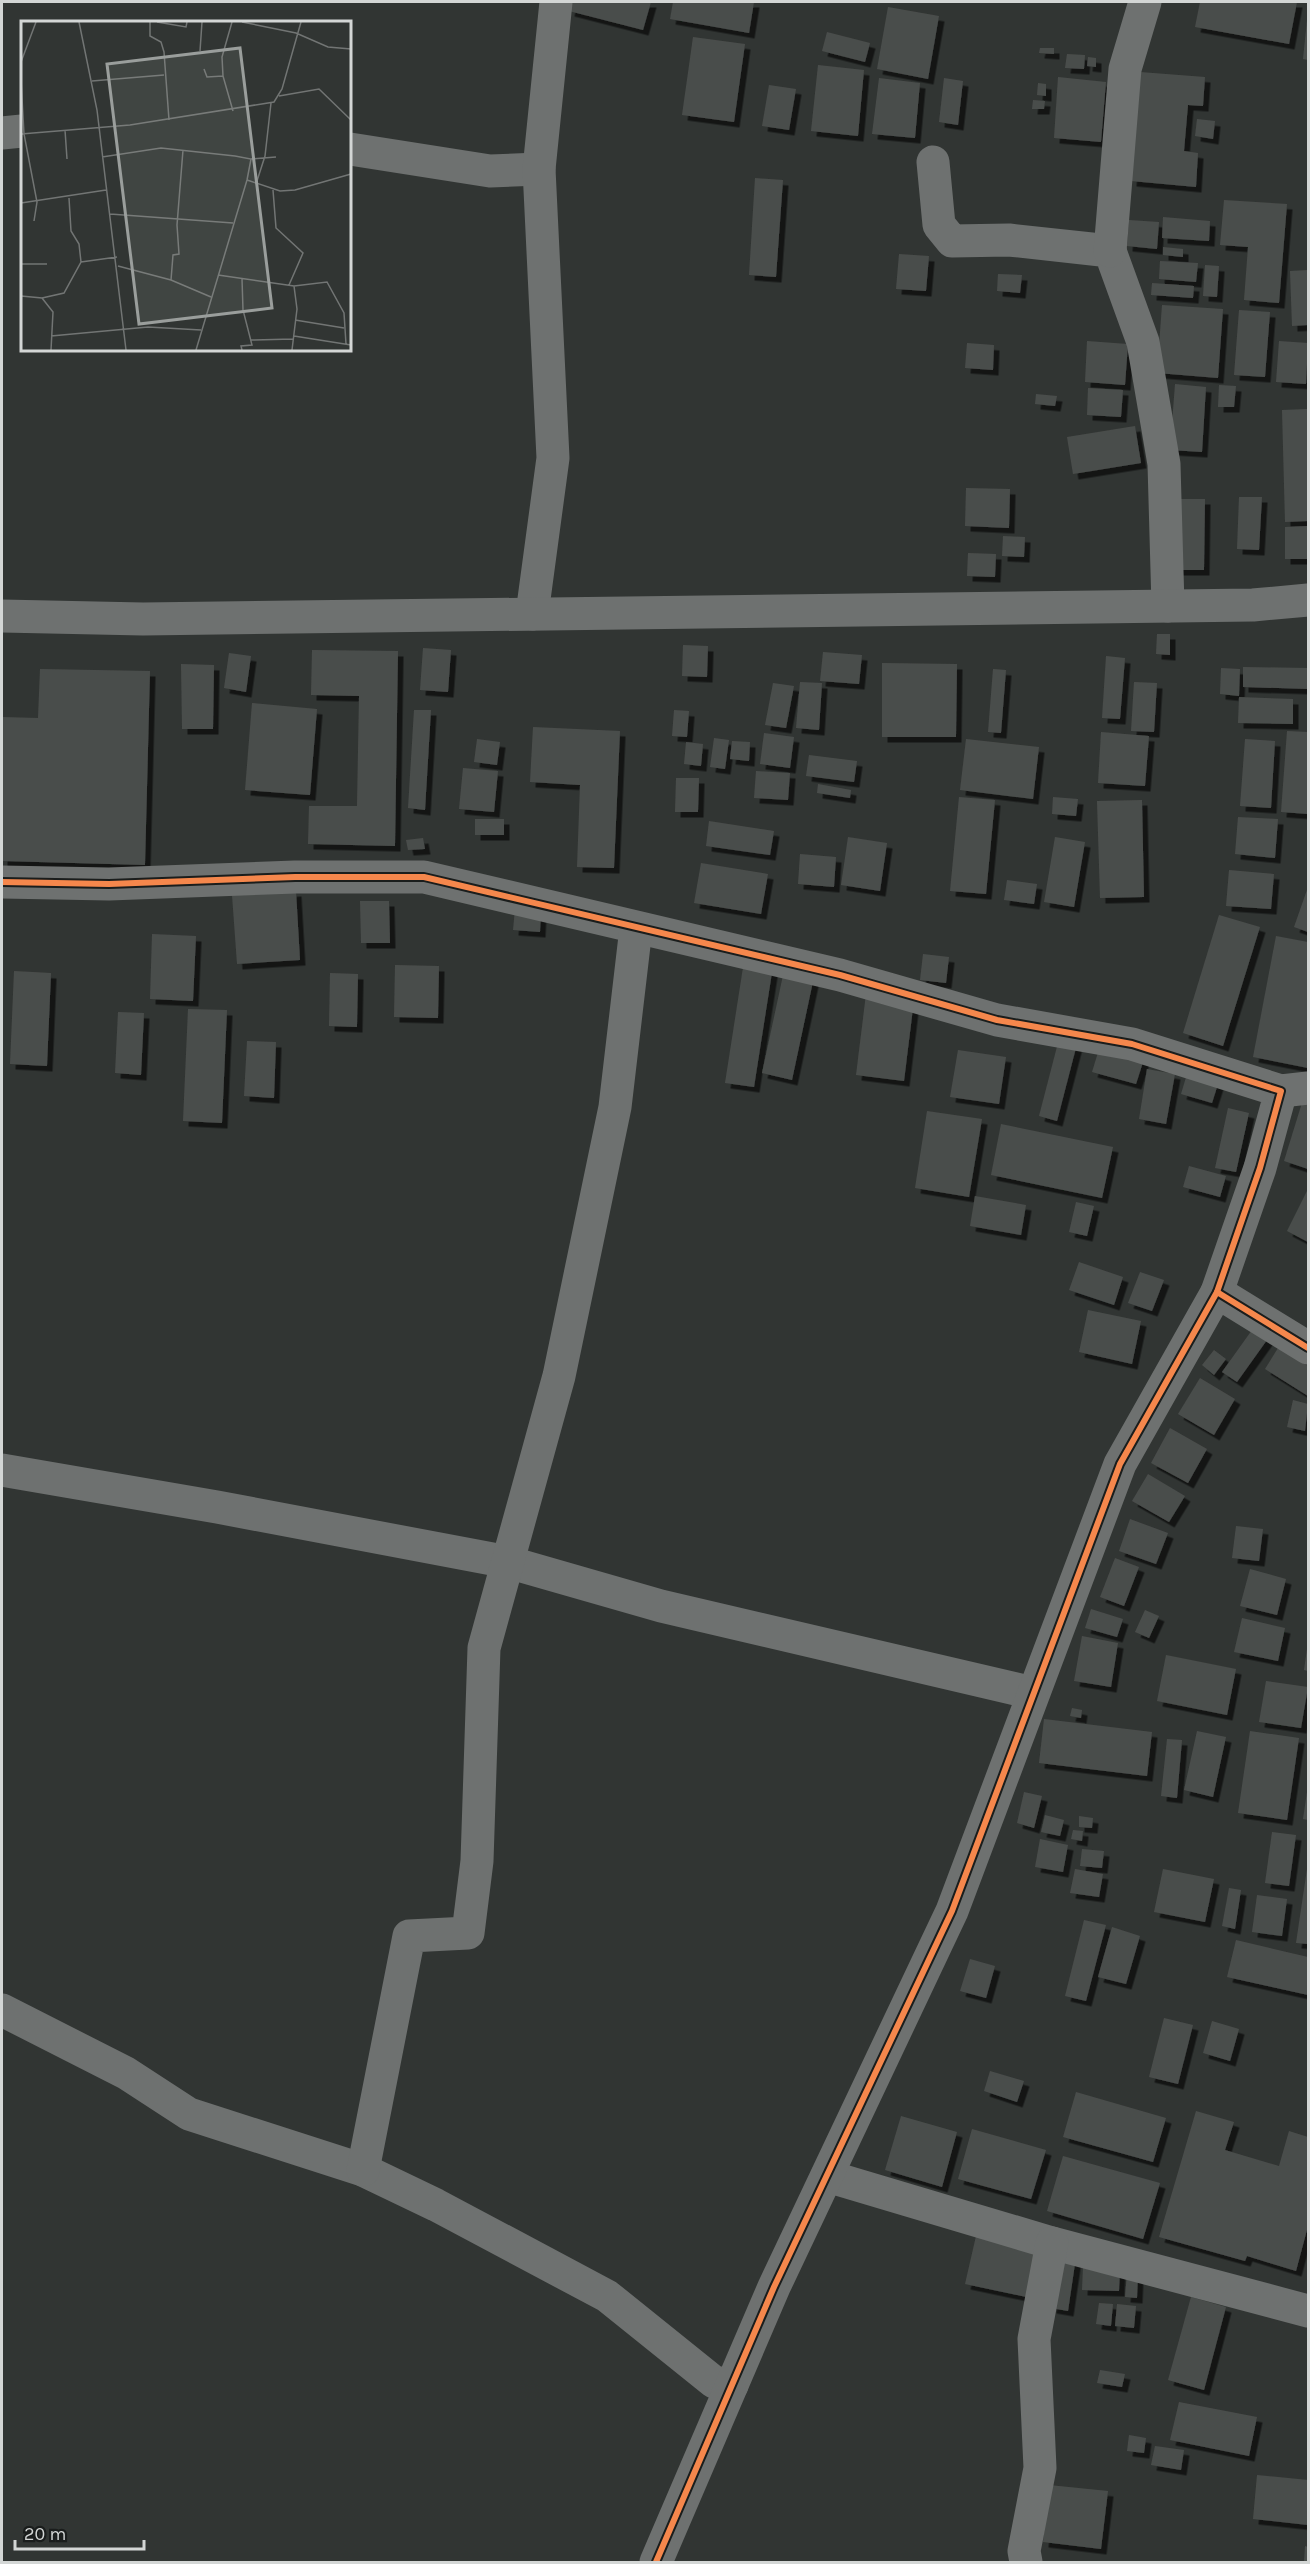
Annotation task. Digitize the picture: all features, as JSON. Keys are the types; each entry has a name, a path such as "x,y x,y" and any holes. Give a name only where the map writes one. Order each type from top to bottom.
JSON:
{"street":[{"path":"531,615 553,458 539,169 556,2"},
{"path":"1145,2 1125,69 1110,251 1143,342 1164,464 1168,606"},
{"path":"2,133 21,131"},
{"path":"351,149 490,171 539,169"},
{"path":"933,162 939,225 952,242 1009,240 1110,251"},
{"path":"2,616 142,619 531,615 1253,605 1308,600"},
{"path":"2,882 109,884 295,877 424,877 840,975 997,1020 1132,1044 1295,1090 1260,1168 1217,1292 1120,1464 952,1911 774,2287 656,2562"},
{"path":"363,2170 409,1936 468,1933 477,1861 484,1648 559,1376 615,1107 636,928"},
{"path":"1217,1292 1307,1343"},
{"path":"2,1470 228,1509 508,1563 661,1606 1033,1693"},
{"path":"2,2010 126,2073 189,2114 363,2170 436,2205 607,2296 714,2382 732,2385"},
{"path":"827,2176 1052,2243 1308,2311"},
{"path":"1026,2562 1024,2551 1040,2468 1034,2339 1052,2243"}],"building":[{"path":"571,2 651,2 643,30 569,11"},
{"path":"673,2 754,2 749,33 670,19"},
{"path":"1200,2 1297,2 1289,44 1195,27"},
{"path":"888,7 939,16 928,79 877,69"},
{"path":"1308,20 1308,60 1303,59"},
{"path":"827,32 870,43 865,62 822,51"},
{"path":"693,37 745,44 734,122 682,115"},
{"path":"1040,48 1054,48 1054,54 1039,53"},
{"path":"1067,54 1085,55 1084,69 1065,68"},
{"path":"1088,57 1096,58 1096,67 1087,66"},
{"path":"818,65 864,70 858,136 811,131"},
{"path":"1140,72 1205,77 1203,106 1188,105 1184,151 1198,153 1196,187 1131,181"},
{"path":"1058,77 1106,82 1101,142 1054,138"},
{"path":"879,78 920,83 915,138 872,134"},
{"path":"944,78 963,81 958,125 939,122"},
{"path":"1038,83 1046,84 1046,96 1037,95"},
{"path":"769,85 796,89 789,130 762,126"},
{"path":"1033,100 1045,101 1044,109 1032,109"},
{"path":"1197,119 1215,121 1213,139 1195,136"},
{"path":"755,178 783,180 776,277 749,275"},
{"path":"1224,200 1287,204 1279,303 1244,300 1248,247 1220,245"},
{"path":"1163,217 1210,221 1209,241 1162,238"},
{"path":"1129,220 1159,222 1157,249 1127,246"},
{"path":"1163,247 1183,249 1183,257 1163,255"},
{"path":"899,254 929,256 926,291 896,289"},
{"path":"1160,261 1198,263 1196,282 1159,279"},
{"path":"1205,265 1219,266 1217,297 1203,296"},
{"path":"1308,270 1308,325 1292,326 1290,271"},
{"path":"998,274 1022,275 1020,293 997,291"},
{"path":"1152,283 1194,286 1193,298 1151,295"},
{"path":"1162,305 1223,309 1218,378 1157,373"},
{"path":"1239,310 1270,312 1265,377 1234,375"},
{"path":"1087,341 1128,344 1125,385 1085,382"},
{"path":"1279,341 1308,343 1306,384 1276,382"},
{"path":"967,343 994,345 993,370 965,368"},
{"path":"1175,384 1206,387 1202,452 1170,450"},
{"path":"1219,385 1236,386 1234,407 1218,407"},
{"path":"1088,388 1123,390 1121,417 1087,415"},
{"path":"1036,394 1057,396 1055,406 1035,404"},
{"path":"1308,409 1308,521 1285,522 1282,410"},
{"path":"1135,426 1141,463 1073,474 1067,437"},
{"path":"966,488 1010,489 1009,528 965,526"},
{"path":"1239,497 1262,497 1259,550 1237,549"},
{"path":"1173,499 1205,499 1204,570 1172,570"},
{"path":"1308,526 1308,559 1285,559 1285,527"},
{"path":"1003,536 1025,537 1024,557 1002,556"},
{"path":"968,553 996,554 995,577 967,576"},
{"path":"1157,634 1170,634 1170,655 1156,654"},
{"path":"683,645 708,646 707,677 682,676"},
{"path":"423,648 451,650 448,692 420,690"},
{"path":"312,650 398,651 395,846 308,844 309,806 357,806 359,696 311,695"},
{"path":"823,652 862,655 859,684 820,681"},
{"path":"229,653 251,656 246,692 224,688"},
{"path":"1106,656 1125,658 1120,719 1102,718"},
{"path":"882,663 957,664 956,737 882,737"},
{"path":"181,664 214,665 213,729 182,729"},
{"path":"1243,667 1308,668 1308,689 1243,687"},
{"path":"1221,668 1240,669 1239,696 1220,694"},
{"path":"40,669 150,671 145,865 2,861 2,717 38,718"},
{"path":"993,669 1006,670 1001,733 988,732"},
{"path":"800,682 822,683 819,730 796,728"},
{"path":"1134,682 1157,683 1154,732 1131,731"},
{"path":"773,683 794,686 786,728 765,725"},
{"path":"1239,697 1293,699 1293,724 1238,723"},
{"path":"252,703 317,709 310,795 245,790"},
{"path":"414,710 431,710 425,810 408,808"},
{"path":"674,710 689,711 687,737 672,736"},
{"path":"533,727 620,731 614,868 577,867 580,785 530,782"},
{"path":"1287,731 1308,732 1308,814 1281,812"},
{"path":"1101,732 1149,736 1145,786 1098,783"},
{"path":"764,733 794,737 790,768 760,764"},
{"path":"714,738 729,740 725,769 710,767"},
{"path":"477,739 500,742 497,765 474,762"},
{"path":"966,739 1039,747 1033,799 960,790"},
{"path":"1245,739 1275,741 1271,808 1240,806"},
{"path":"732,741 750,742 749,761 730,759"},
{"path":"686,742 703,744 701,766 684,764"},
{"path":"809,755 857,761 854,782 806,776"},
{"path":"463,768 498,771 494,812 459,809"},
{"path":"756,771 790,773 788,800 754,798"},
{"path":"676,778 699,778 698,812 675,812"},
{"path":"818,784 851,790 850,798 817,793"},
{"path":"959,797 995,800 986,894 950,891"},
{"path":"1053,797 1078,799 1076,816 1052,814"},
{"path":"1142,800 1144,897 1100,898 1097,801"},
{"path":"1238,817 1278,819 1275,858 1235,854"},
{"path":"475,819 504,819 504,835 475,835"},
{"path":"709,821 774,831 770,855 706,846"},
{"path":"848,837 887,843 880,891 841,885"},
{"path":"1055,837 1085,842 1074,907 1044,902"},
{"path":"423,838 425,849 408,850 406,840"},
{"path":"800,854 836,857 834,887 798,884"},
{"path":"701,863 768,874 761,914 694,903"},
{"path":"1229,870 1274,874 1271,909 1226,906"},
{"path":"1007,880 1037,884 1034,904 1004,900"},
{"path":"1308,887 1308,932 1294,927"},
{"path":"296,891 300,960 237,964 232,895"},
{"path":"360,901 389,901 390,943 361,943"},
{"path":"515,909 541,911 540,932 513,930"},
{"path":"1219,915 1260,927 1223,1046 1183,1033"},
{"path":"152,934 196,936 193,1001 150,999"},
{"path":"1276,936 1308,942 1308,1068 1253,1057"},
{"path":"923,954 949,957 946,983 920,980"},
{"path":"744,961 773,966 754,1087 725,1083"},
{"path":"395,965 439,966 438,1018 394,1017"},
{"path":"785,966 815,972 792,1080 762,1073"},
{"path":"14,971 51,973 47,1066 10,1064"},
{"path":"330,973 358,974 357,1027 329,1026"},
{"path":"866,994 914,1000 904,1081 856,1075"},
{"path":"188,1009 227,1010 222,1123 183,1121"},
{"path":"118,1012 144,1013 141,1075 115,1073"},
{"path":"1060,1035 1078,1040 1057,1121 1039,1116"},
{"path":"247,1041 276,1042 274,1098 244,1096"},
{"path":"1100,1046 1144,1059 1136,1084 1092,1072"},
{"path":"958,1050 1006,1057 999,1104 950,1097"},
{"path":"1147,1069 1175,1074 1166,1124 1139,1119"},
{"path":"1187,1074 1218,1084 1212,1103 1181,1094"},
{"path":"1305,1093 1308,1094 1308,1169 1284,1161"},
{"path":"1228,1108 1249,1113 1236,1172 1215,1168"},
{"path":"927,1111 982,1119 969,1197 915,1188"},
{"path":"1001,1124 1113,1147 1102,1198 991,1175"},
{"path":"1189,1166 1226,1176 1220,1197 1183,1187"},
{"path":"1308,1189 1308,1242 1287,1231"},
{"path":"975,1196 1026,1205 1021,1235 970,1226"},
{"path":"1076,1202 1094,1206 1087,1236 1069,1232"},
{"path":"1079,1262 1123,1277 1114,1305 1069,1290"},
{"path":"1140,1272 1164,1280 1152,1311 1128,1303"},
{"path":"1088,1310 1141,1321 1132,1364 1079,1352"},
{"path":"1257,1323 1272,1333 1237,1382 1222,1372"},
{"path":"1278,1348 1308,1366 1308,1396 1265,1369"},
{"path":"1214,1350 1226,1359 1214,1375 1202,1365"},
{"path":"1200,1378 1235,1399 1214,1435 1178,1414"},
{"path":"1293,1400 1308,1404 1305,1431 1287,1427"},
{"path":"1170,1428 1207,1449 1188,1483 1151,1463"},
{"path":"1148,1474 1185,1496 1169,1522 1132,1501"},
{"path":"1130,1519 1168,1533 1156,1564 1119,1551"},
{"path":"1236,1526 1263,1529 1259,1561 1232,1558"},
{"path":"1115,1558 1139,1567 1124,1606 1100,1597"},
{"path":"1250,1569 1286,1579 1277,1615 1240,1606"},
{"path":"1091,1609 1123,1619 1117,1637 1085,1628"},
{"path":"1145,1610 1159,1616 1149,1638 1135,1632"},
{"path":"1242,1618 1285,1628 1278,1661 1234,1652"},
{"path":"1082,1636 1118,1643 1111,1687 1074,1681"},
{"path":"1308,1649 1308,1671 1304,1670"},
{"path":"1166,1655 1236,1669 1227,1715 1157,1701"},
{"path":"1266,1681 1308,1687 1301,1728 1259,1722"},
{"path":"1072,1708 1082,1710 1081,1718 1070,1716"},
{"path":"1044,1719 1152,1732 1147,1776 1039,1763"},
{"path":"1197,1731 1226,1737 1213,1797 1184,1790"},
{"path":"1250,1731 1299,1738 1287,1820 1238,1813"},
{"path":"1167,1739 1182,1740 1177,1798 1161,1796"},
{"path":"1024,1792 1042,1796 1034,1828 1017,1823"},
{"path":"1308,1792 1308,1820 1303,1819"},
{"path":"1045,1815 1064,1820 1060,1836 1041,1832"},
{"path":"1079,1816 1093,1818 1092,1828 1079,1827"},
{"path":"1073,1830 1083,1831 1082,1841 1071,1839"},
{"path":"1272,1832 1296,1835 1289,1886 1265,1883"},
{"path":"1040,1839 1068,1845 1063,1872 1035,1867"},
{"path":"1082,1849 1104,1851 1102,1868 1080,1866"},
{"path":"1075,1869 1103,1874 1099,1897 1070,1893"},
{"path":"1163,1869 1214,1879 1205,1922 1154,1912"},
{"path":"1308,1869 1308,1944 1296,1943"},
{"path":"1229,1888 1241,1890 1235,1929 1222,1926"},
{"path":"1257,1895 1287,1899 1282,1936 1252,1932"},
{"path":"1084,1920 1106,1925 1086,2001 1065,1996"},
{"path":"1112,1927 1140,1936 1126,1984 1098,1977"},
{"path":"1236,1940 1308,1957 1308,1995 1227,1977"},
{"path":"970,1959 995,1966 986,1998 960,1991"},
{"path":"1164,2018 1193,2025 1178,2084 1149,2077"},
{"path":"1212,2021 1239,2029 1230,2061 1203,2053"},
{"path":"990,2071 1024,2081 1017,2102 984,2091"},
{"path":"1076,2092 1166,2118 1153,2162 1063,2137"},
{"path":"1196,2111 1234,2122 1225,2150 1279,2166 1289,2131 1308,2137 1308,2226 1296,2271 1247,2256 1245,2261 1159,2237"},
{"path":"901,2116 957,2132 942,2187 885,2170"},
{"path":"972,2129 1046,2150 1031,2199 958,2179"},
{"path":"1063,2156 1160,2183 1143,2239 1047,2211"},
{"path":"976,2236 1042,2250 1031,2298 965,2284"},
{"path":"1058,2254 1076,2257 1068,2311 1051,2308"},
{"path":"1083,2267 1120,2269 1119,2291 1082,2290"},
{"path":"1127,2273 1138,2274 1137,2298 1125,2297"},
{"path":"1191,2297 1226,2307 1204,2390 1168,2380"},
{"path":"1099,2303 1113,2304 1111,2326 1096,2324"},
{"path":"1117,2304 1136,2306 1134,2328 1115,2326"},
{"path":"1100,2370 1125,2374 1122,2387 1097,2383"},
{"path":"1179,2402 1257,2417 1249,2456 1170,2440"},
{"path":"1129,2435 1146,2438 1144,2453 1127,2451"},
{"path":"1155,2446 1184,2450 1181,2470 1151,2465"},
{"path":"1257,2475 1308,2480 1308,2525 1253,2519"},
{"path":"1049,2485 1108,2491 1101,2549 1043,2542"},
{"path":"1305,2546 1308,2547 1308,2562 1304,2562"}],"cycle path":[{"path":"2,882 109,884 295,877 424,877 840,975 997,1020 1132,1044 1281,1091 1260,1168 1217,1292"},
{"path":"656,2562 774,2287 952,1911 1120,1464 1217,1292 1308,1348"}]}
